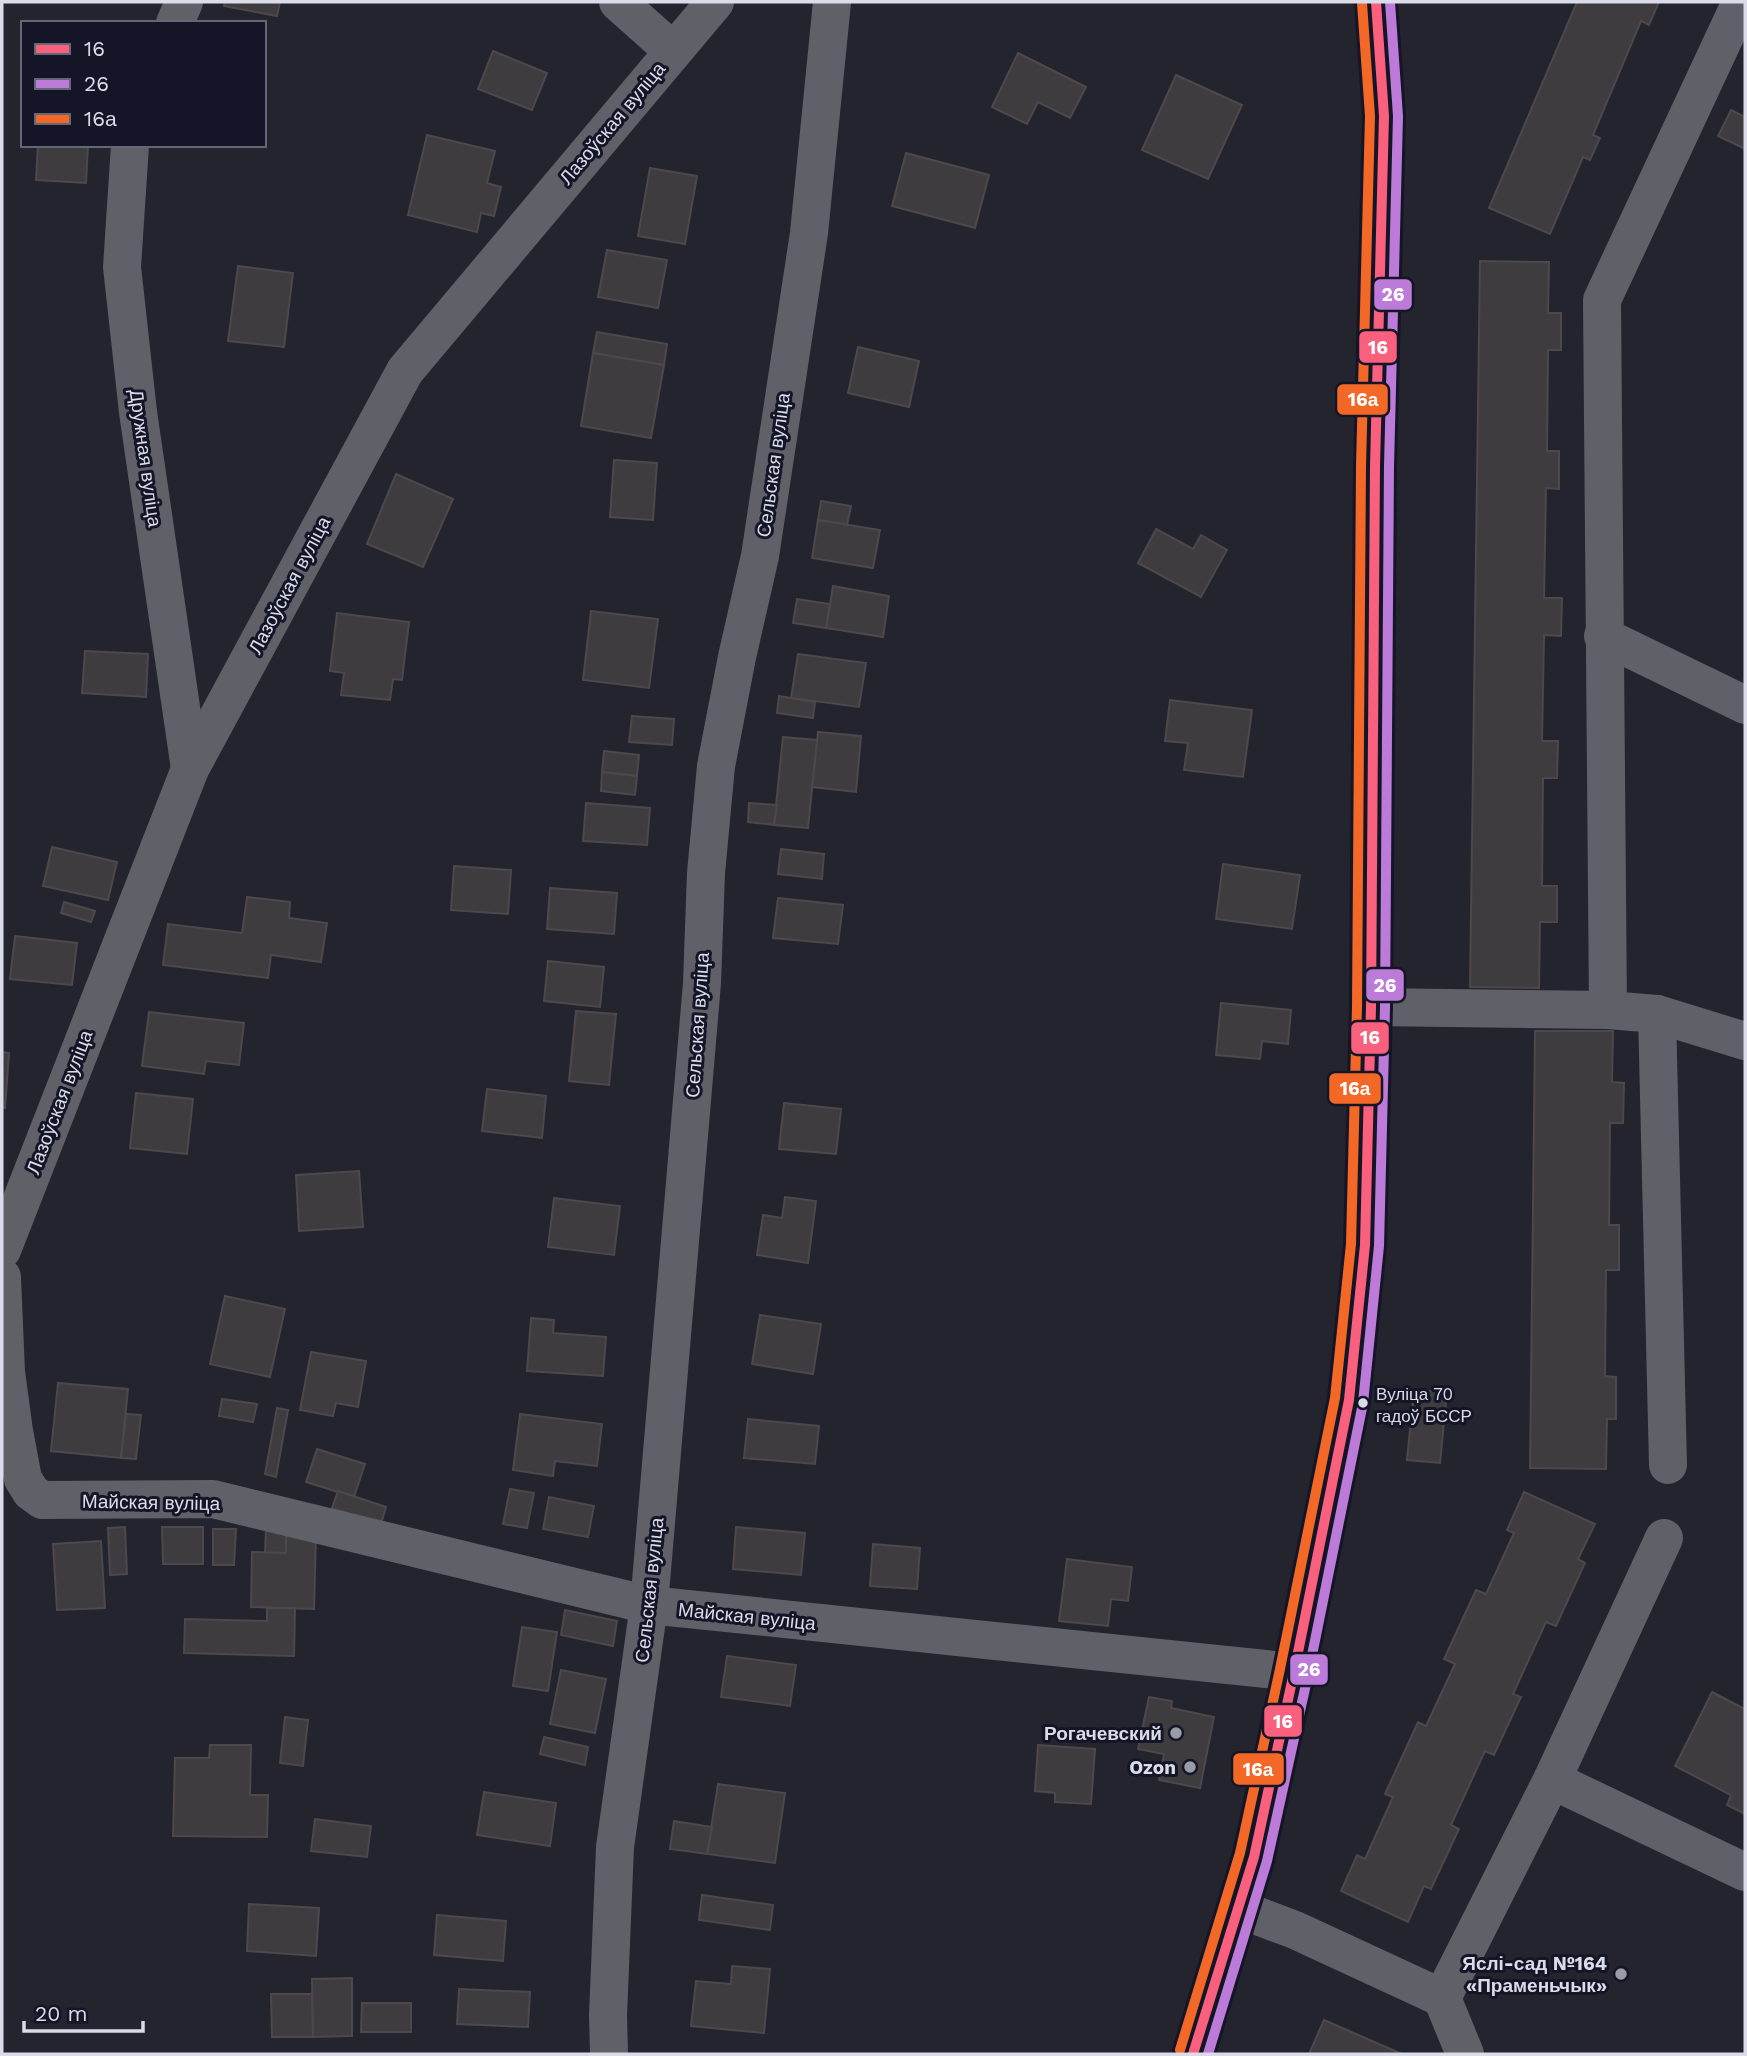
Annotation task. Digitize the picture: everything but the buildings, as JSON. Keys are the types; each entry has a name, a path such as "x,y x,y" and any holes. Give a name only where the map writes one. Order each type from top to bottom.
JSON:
{"street":[{"path":"176,21 184,2"},
{"path":"618,2 673,51"},
{"name":"Лазоўская вуліца","path":"2,1250 190,769 405,371 715,2"},
{"name":"Сельская вуліца","path":"610,2054 608,2014 615,1847 649,1605 702,983 706,873 716,766 760,556 809,233 832,2"},
{"path":"1192,2054 1254,1857 1294,1672 1349,1400 1365,1245 1371,1007 1375,466 1384,116 1376,2"},
{"path":"1608,1010 1602,300 1741,2"},
{"name":"Дружная вуліца","path":"130,147 122,267 138,412 190,769"},
{"path":"1603,636 1745,705"},
{"path":"1371,1007 1608,1010 1657,1014 1745,1041"},
{"path":"1657,1014 1668,1465"},
{"name":"Майская вуліца","path":"2,1277 6,1372 14,1431 23,1479 42,1500 213,1499 649,1605 1294,1672"},
{"path":"1442,1998 1552,1780 1664,1538"},
{"path":"1552,1780 1745,1872"},
{"path":"1239,1909 1295,1930 1442,1998 1465,2054"}],"transit line":[{"name":"16","path":"1193,2054 1254,1857 1294,1672 1349,1400 1365,1245 1371,1007 1375,466 1384,116 1376,2"},
{"name":"26","path":"1208,2054 1267,1861 1308,1675 1363,1403 1379,1246 1385,1007 1389,466 1398,116 1390,2"},
{"name":"16а","path":"1180,2050 1240,1853 1280,1669 1335,1398 1351,1244 1357,1007 1361,466 1370,116 1362,3"}],"place":[{"name":"Вуліца 70 гадоў БССР","path":"1363,1403"},
{"name":"Рогачевский","path":"1176,1733"},
{"name":"Ozon","path":"1190,1767"},
{"name":"Яслі-сад №164 «Праменьчык»","path":"1621,1974"}]}
